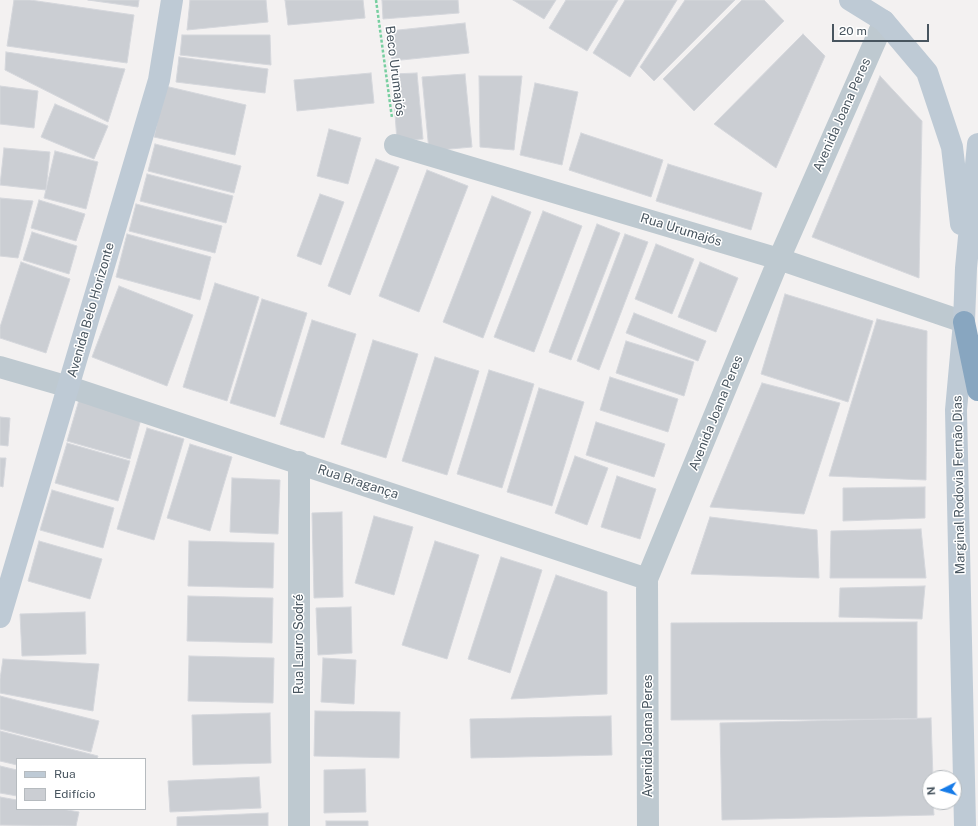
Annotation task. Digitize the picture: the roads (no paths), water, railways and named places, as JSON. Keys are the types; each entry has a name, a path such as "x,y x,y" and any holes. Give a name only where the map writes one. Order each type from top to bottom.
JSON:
{"highway":[{"path":"964,322 978,390"}],"main road":[{"name":"Avenida Belo Horizonte","path":"0,617 159,80 172,0"},
{"path":"850,0 884,21 927,72 952,147 966,268"},
{"name":"Marginal Rodovia Fernão Dias","path":"965,826 956,410 964,322 966,268 978,144"}],"street":[{"name":"Avenida Joana Peres","path":"648,826 647,579 779,259 884,21"},
{"name":"Rua Urumajós","path":"395,145 779,259 964,322"},
{"name":"Rua Bragança","path":"0,367 69,386 647,579"},
{"name":"Rua Lauro Sodré","path":"299,462 299,826"}]}
